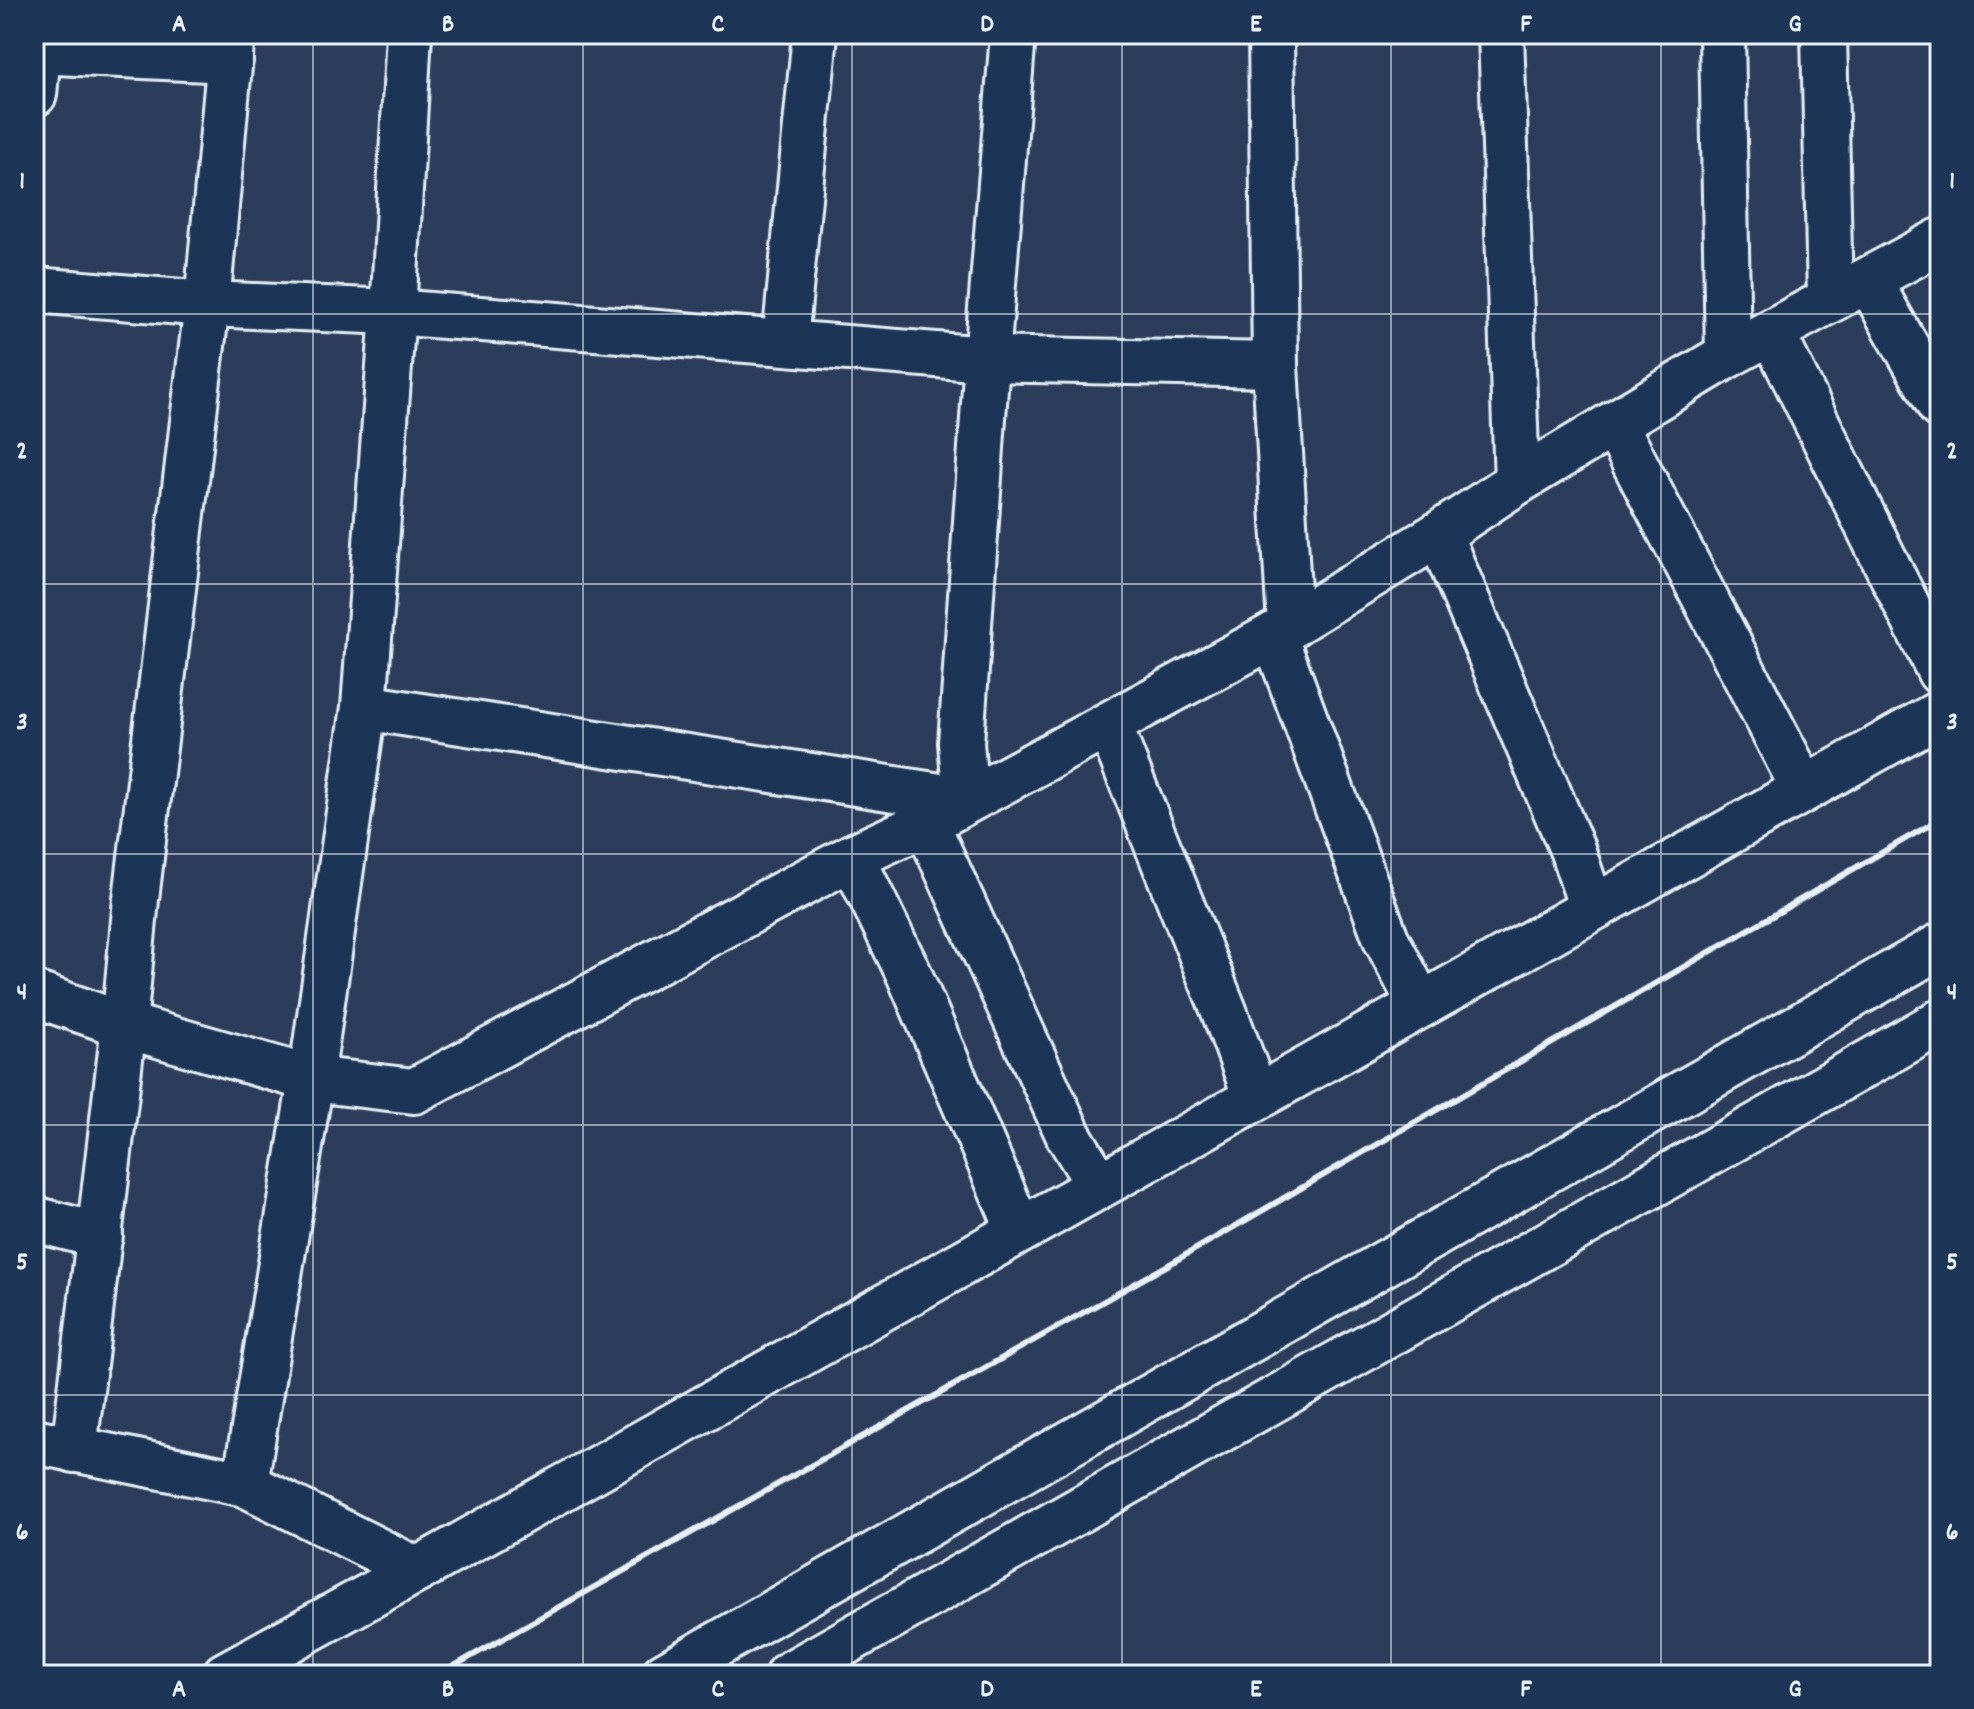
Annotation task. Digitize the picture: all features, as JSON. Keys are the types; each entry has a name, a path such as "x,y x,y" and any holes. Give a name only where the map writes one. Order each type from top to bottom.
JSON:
{"street":[{"path":"245,1484 311,1079 364,707 393,312 409,34"},
{"path":"785,341 815,34"},
{"path":"966,800 961,743 1013,34"},
{"path":"1271,34 1282,630 1386,939 1420,1004"},
{"path":"1501,34 1517,482"},
{"path":"1722,34 1728,355"},
{"path":"1824,34 1830,299"},
{"path":"36,58 231,47 207,304 136,899 100,1236 54,1446 245,1484 417,1570"},
{"path":"34,994 124,1025 311,1079 414,1091 852,857 926,823 1282,630 1439,534 1517,482 1728,355 1940,241"},
{"path":"1869,281 1940,406"},
{"path":"34,290 207,304 393,312 987,359 1275,365"},
{"path":"1772,332 1940,672"},
{"path":"1615,425 1804,789"},
{"path":"1439,534 1572,849 1592,908"},
{"path":"364,707 966,800"},
{"path":"225,1675 1940,713"},
{"path":"1109,725 1256,1097"},
{"path":"926,823 1069,1136 1099,1185"},
{"path":"852,857 909,974 1019,1230"},
{"path":"664,1675 1940,946"},
{"path":"788,1675 1940,1022"},
{"path":"34,1219 100,1236"}],"railway":[{"path":"438,1675 1168,1265 1940,819"}]}
